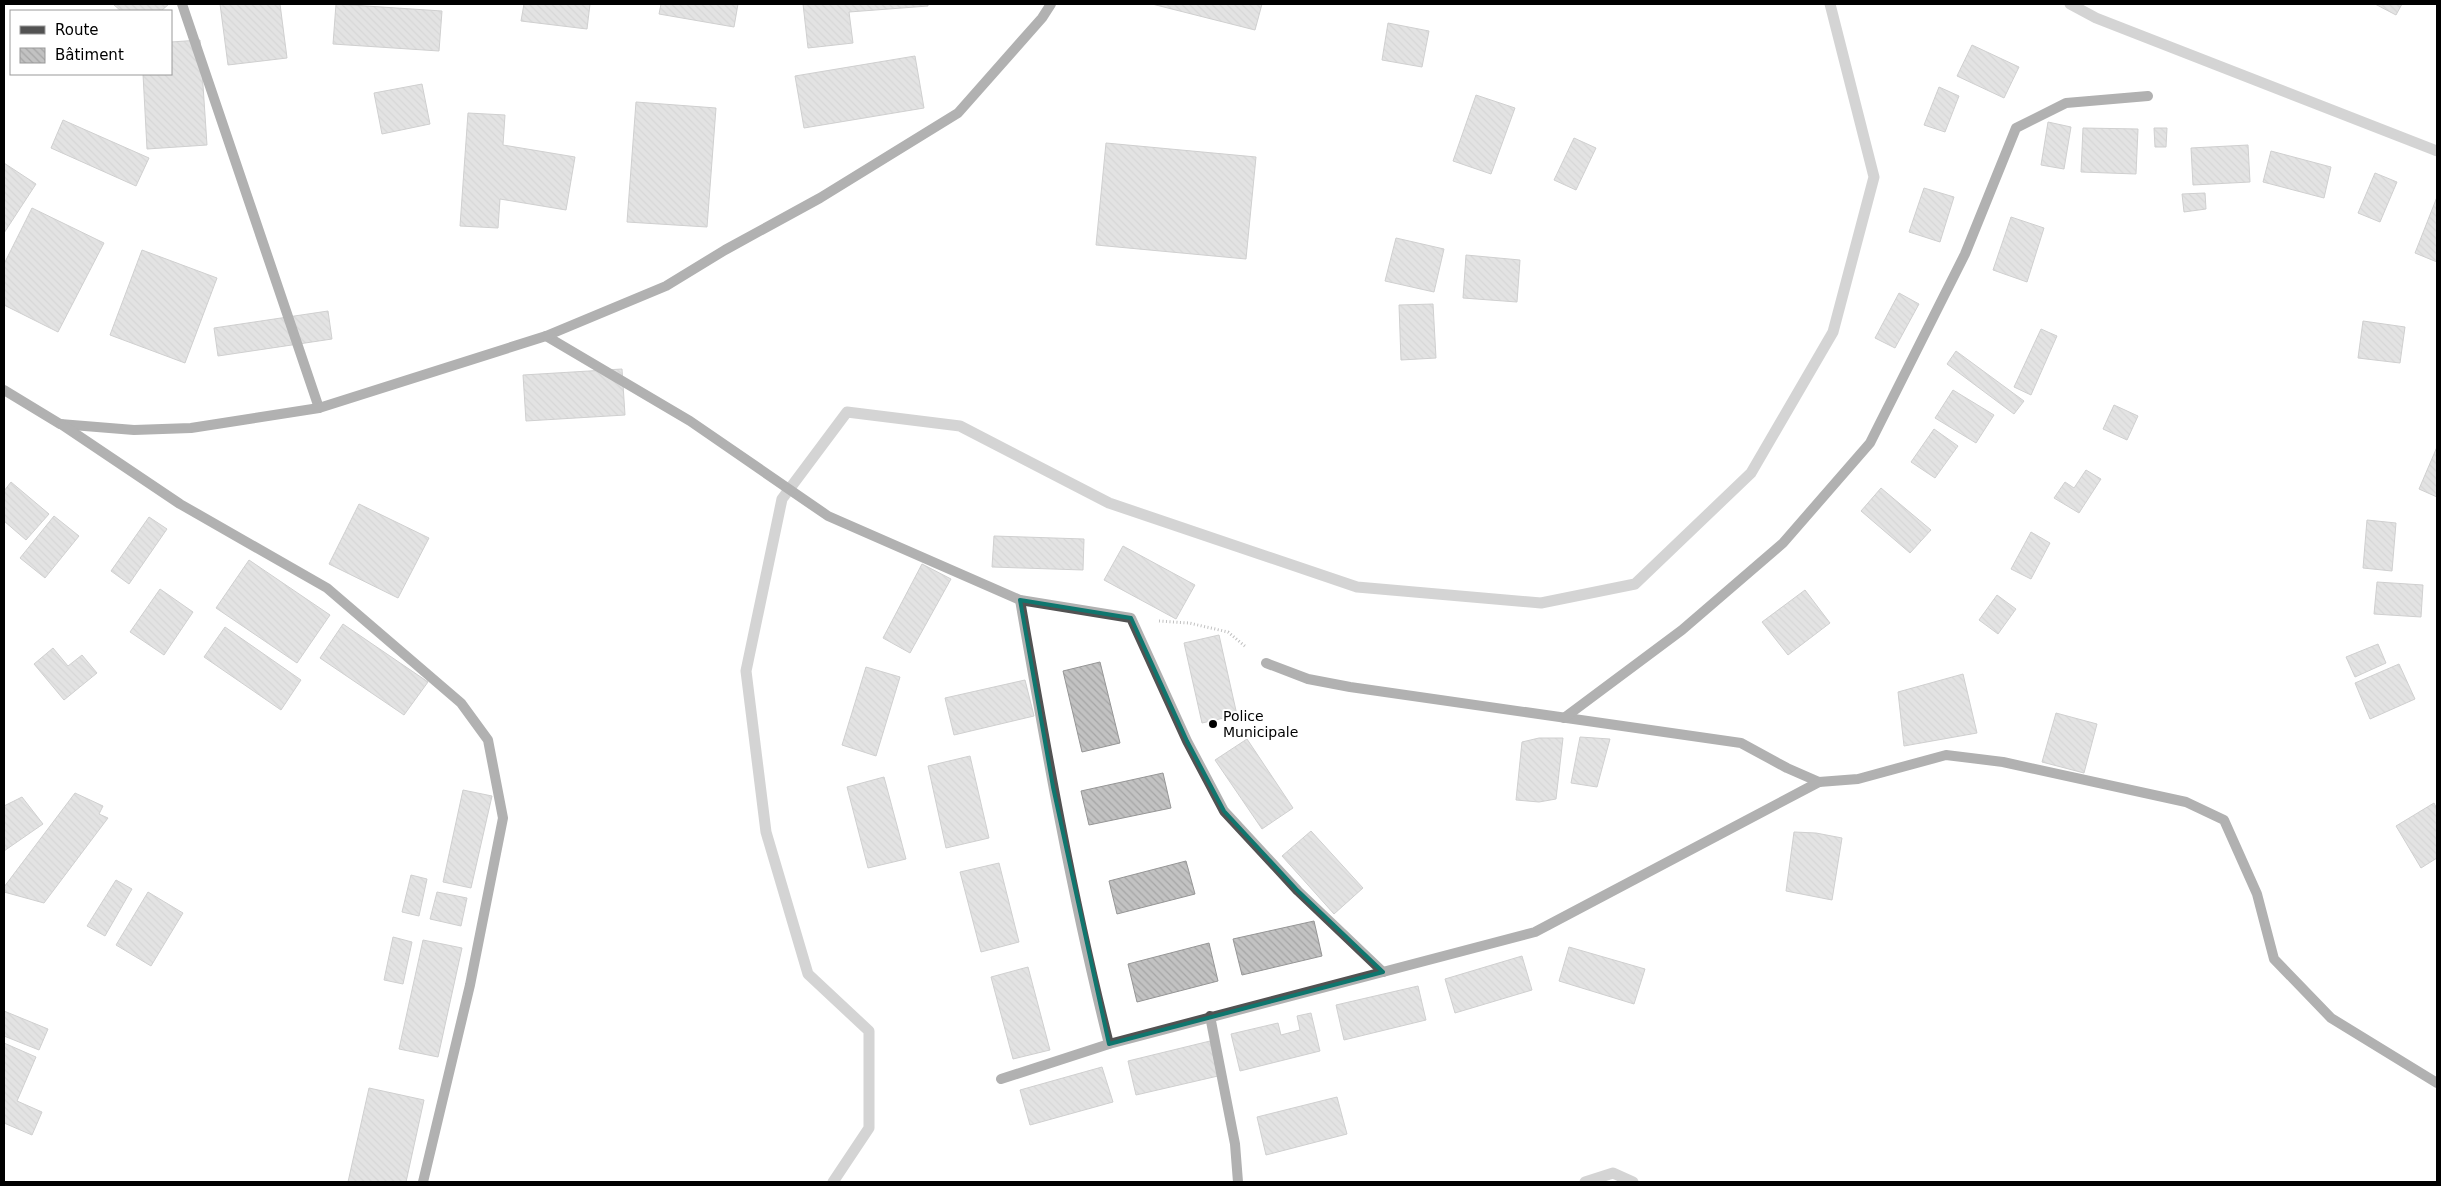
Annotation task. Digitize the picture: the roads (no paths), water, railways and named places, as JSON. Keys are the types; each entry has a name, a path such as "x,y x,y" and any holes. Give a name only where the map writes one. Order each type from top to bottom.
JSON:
{"street":[{"path":"182,4 319,408"},
{"path":"60,424 134,430 191,428 319,408 546,336 666,286 725,250 820,198 958,114 1042,18 1051,4"},
{"path":"1564,718 1682,630 1784,543 1870,443 1965,254 2016,128 2066,103 2148,96"},
{"path":"546,336 690,421 769,473 828,516 1020,600 1131,618 1186,741 1224,811 1298,891 1383,972"},
{"path":"4,390 60,424 180,504 327,588 461,703 488,740 503,818 470,985 423,1182"},
{"path":"1020,600 1056,806 1086,953 1109,1044"},
{"path":"1266,663 1308,680 1394,695 1434,698 1740,743 1818,782"},
{"path":"1001,1079 1109,1044 1210,1016 1535,932 1818,782 1858,779 1946,755 2003,762 2186,802 2224,820 2257,894 2274,959 2331,1018 2436,1083"},
{"path":"1210,1016 1235,1144 1238,1182"}],"waterway":[{"path":"833,1182 869,1128 869,1031 808,974 766,832 746,671 782,499 847,412 960,426 1109,503 1357,587 1541,603 1635,584 1751,473 1833,332 1874,177 1830,4"},
{"path":"2070,4 2096,18 2437,151"},
{"path":"1585,1182 1613,1173 1633,1182"}],"place":[{"name":"Police Municipale","path":"1213,724"}]}
